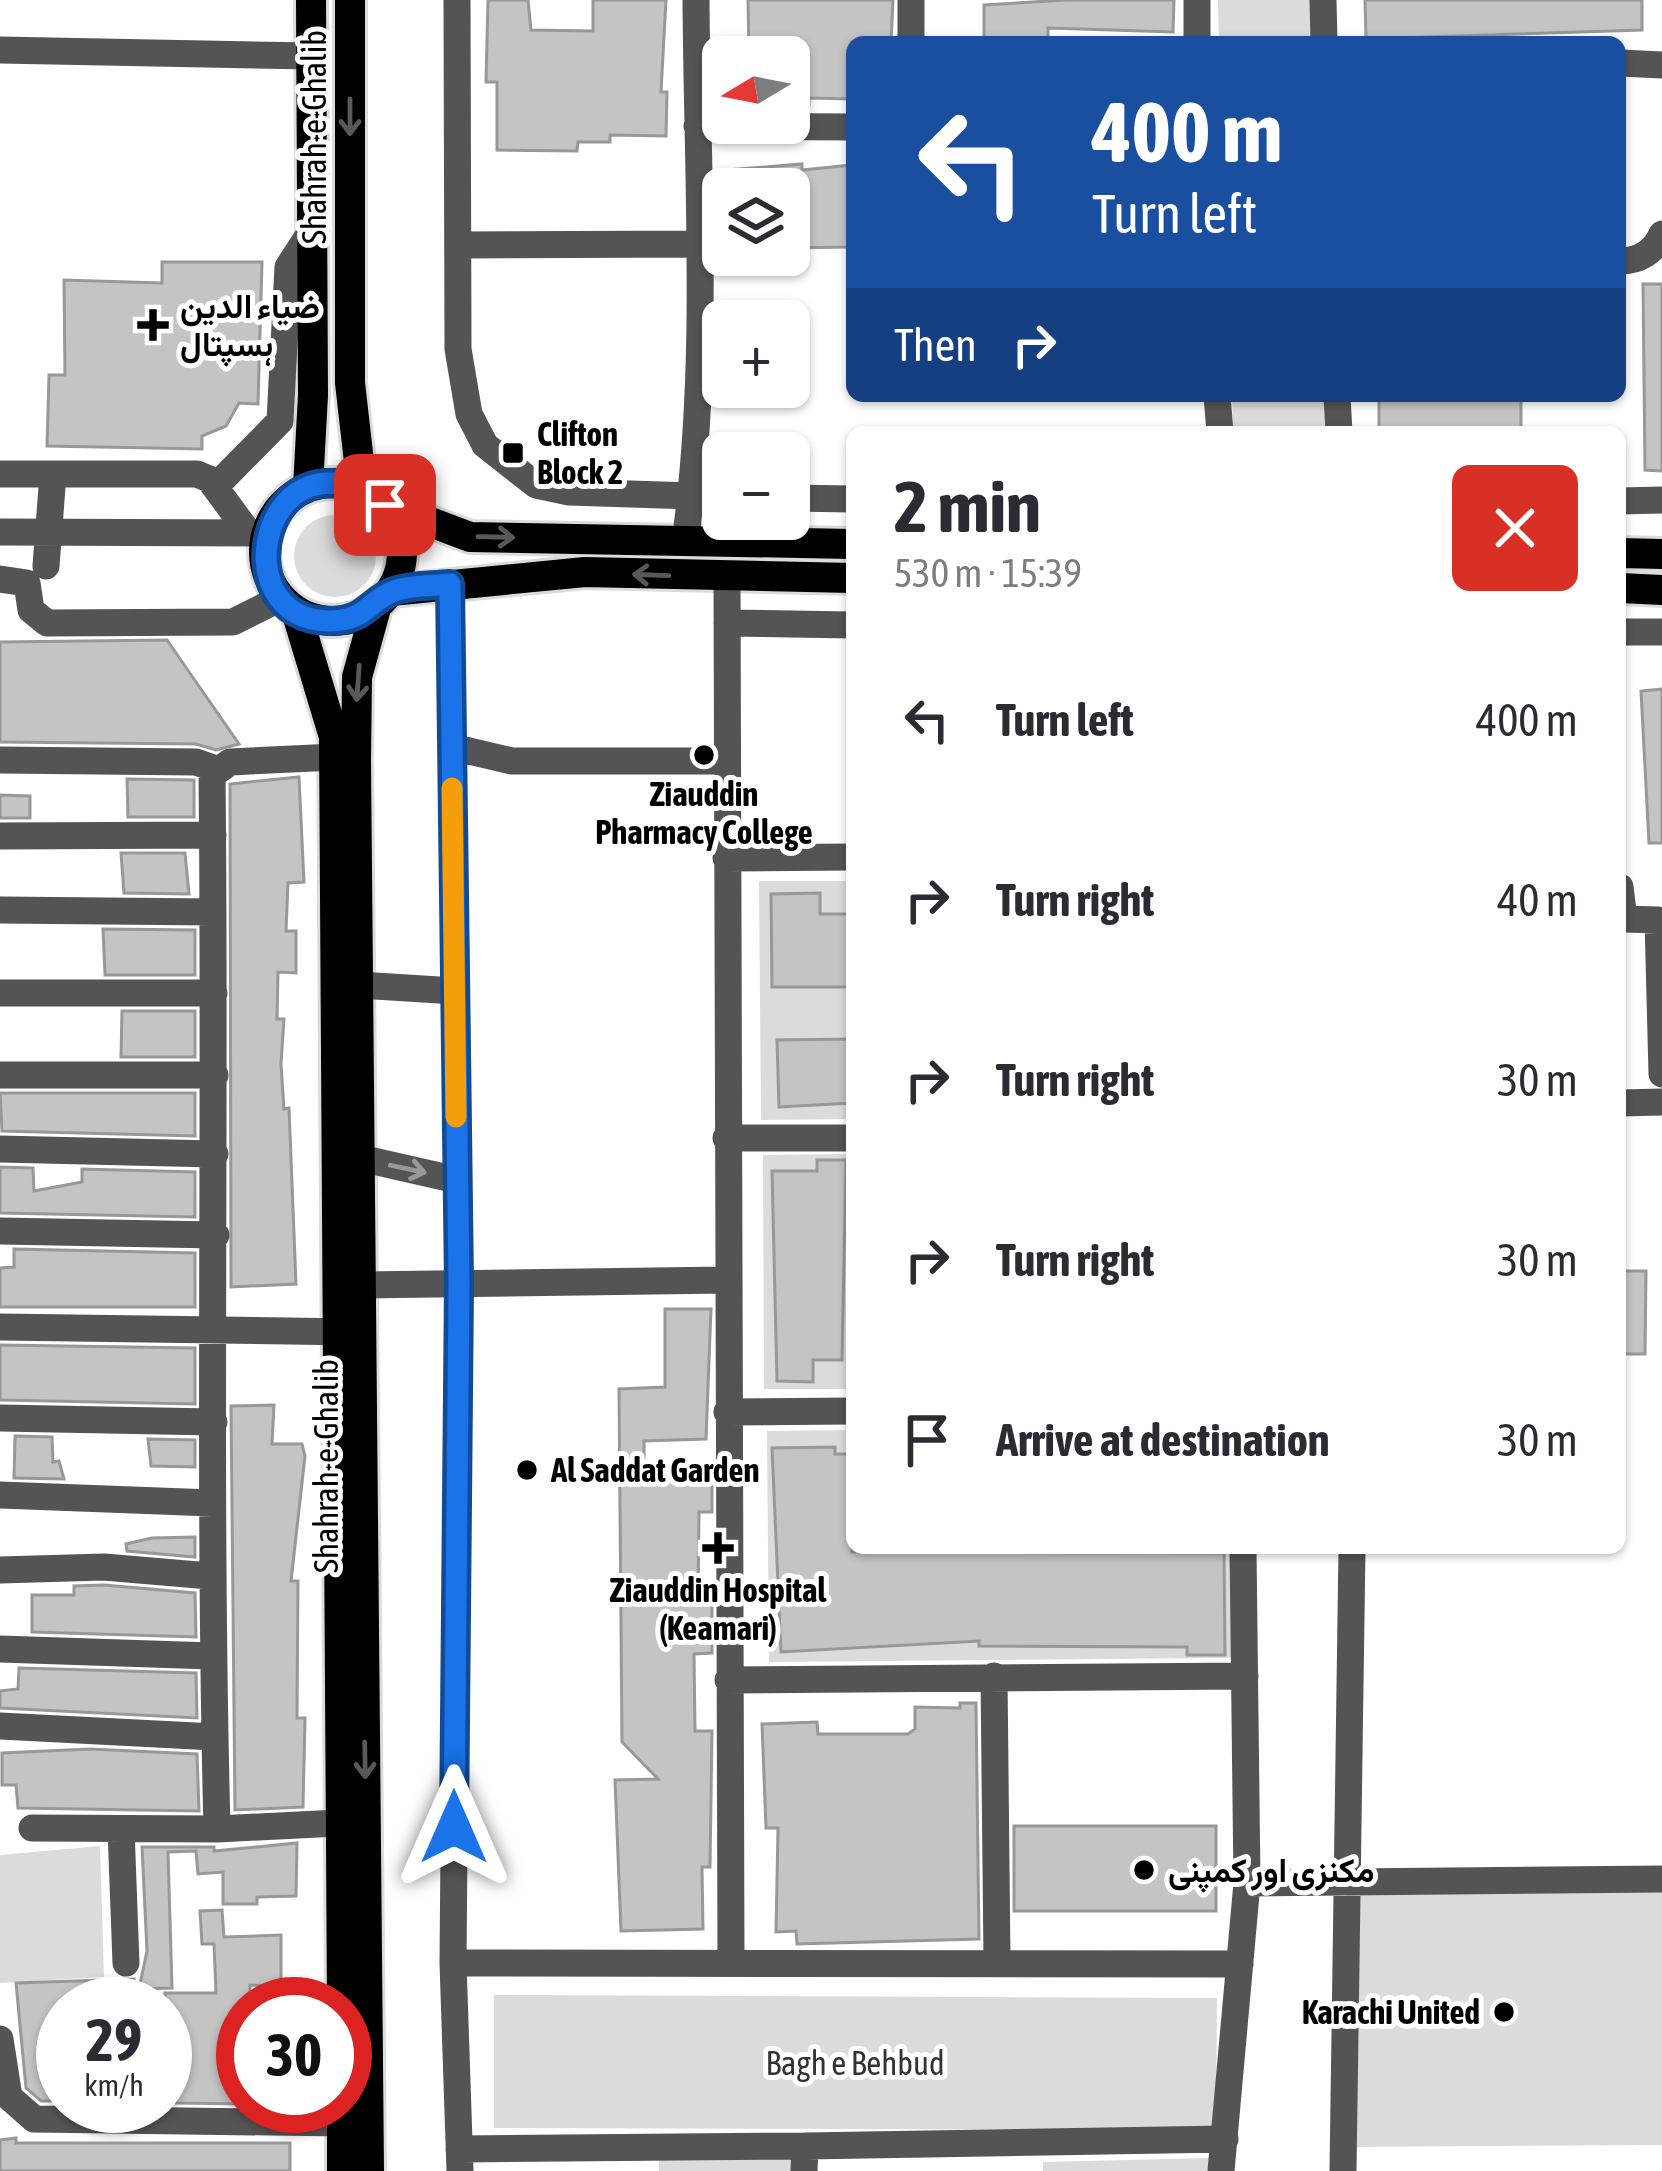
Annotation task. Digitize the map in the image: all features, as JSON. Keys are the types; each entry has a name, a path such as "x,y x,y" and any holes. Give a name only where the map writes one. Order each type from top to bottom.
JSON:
{"main road":[{"name":"Shahrah-e-Ghalib","path":"308,487 296,422 312,230 311,0"},
{"name":"Shahrah-e-Ghalib","path":"350,0 350,383 374,496"},
{"path":"342,752 288,604 265,565 258,532 287,500 308,487 335,482 470,537 846,544"},
{"path":"342,752 357,677 403,562 400,532 374,496"},
{"path":"1626,554 1662,554"},
{"path":"288,604 322,621 350,620 384,600 450,584 585,572 846,578"},
{"path":"1626,589 1662,590"},
{"name":"Shahrah-e-Ghalib","path":"342,752 359,985 362,1285 352,1332"},
{"name":"Shahrah-e-Ghalib","path":"342,752 352,1332 353,1822 369,2171"},
{"name":"Shahrah-e-Ghalib","path":"344,1977 353,1822"},
{"path":"342,2133 342,2171"}],"street":[{"path":"457,0 458,349 469,414 485,445 536,485 569,493 702,496"},
{"path":"685,542 692,496 699,244 696,0"},
{"path":"911,0 911,36"},
{"path":"1197,0 1197,36"},
{"path":"1323,0 1324,36"},
{"path":"0,50 311,56"},
{"path":"1626,63 1662,65"},
{"path":"697,126 846,127"},
{"path":"1626,262 1656,248 1662,234"},
{"path":"459,245 699,244"},
{"path":"215,487 296,422"},
{"path":"1,474 197,474 258,532"},
{"path":"46,566 52,474"},
{"path":"810,498 846,499"},
{"path":"1626,501 1662,500"},
{"path":"0,532 258,532"},
{"path":"728,578 731,1963"},
{"path":"0,579 27,583 31,610 46,623 232,622 288,604"},
{"path":"450,584 459,1284 453,1963 459,2160 1005,2157 1225,2139"},
{"path":"728,623 846,625"},
{"path":"1626,632 1662,632"},
{"path":"452,747 512,761 727,761"},
{"path":"0,760 196,762 216,769 230,762 342,752"},
{"path":"216,769 217,1334 210,1576 217,1829"},
{"path":"0,836 213,835"},
{"path":"726,858 846,856"},
{"path":"0,910 213,912"},
{"path":"1626,919 1658,920 1662,1074"},
{"path":"359,985 455,991"},
{"path":"0,993 214,993"},
{"path":"0,1075 214,1075"},
{"path":"1626,1103 1662,1102"},
{"path":"726,1138 846,1138"},
{"path":"0,1149 215,1154"},
{"path":"360,1158 457,1180"},
{"path":"0,1231 216,1235"},
{"path":"362,1285 726,1280"},
{"path":"0,1327 217,1334 352,1332"},
{"path":"727,1412 846,1411"},
{"path":"0,1418 214,1422"},
{"path":"0,1495 212,1503"},
{"path":"1221,2171 1247,1882 1243,1554"},
{"path":"1343,2171 1352,1554"},
{"path":"0,1570 104,1567 210,1576"},
{"path":"0,1649 212,1656"},
{"path":"994,1676 997,1961"},
{"path":"728,1680 1245,1676"},
{"path":"0,1726 214,1737"},
{"path":"32,1828 217,1829 353,1822"},
{"path":"121,1829 126,1963"},
{"path":"1247,1882 1662,1879"},
{"path":"453,1963 1240,1964"},
{"path":"0,2039 9,2097 34,2119 216,2117"}],"green space":[{"path":"1218,0 1318,0 1320,36 1219,36"},
{"path":"1232,402 1336,402 1338,426 1233,426"},
{"path":"335,515 364,527 376,556 364,585 335,597 306,585 294,556 306,527"},
{"path":"759,881 846,881 846,1119 761,1120"},
{"path":"846,1154 846,1389 764,1389 763,1155"},
{"path":"846,1430 846,1554 1232,1554 1233,1658 769,1662 767,1431"},
{"path":"100,1846 104,1977 36,1977 36,1981 0,1983 0,1855"},
{"name":"Karachi United","path":"1346,1878 1662,1880 1662,2145 1346,2147"},
{"name":"Bagh e Behbud","path":"494,1995 1217,1998 1216,2130 494,2128"},
{"path":"659,2157 796,2158 796,2171 659,2171"},
{"path":"1212,2158 1210,2171 1043,2171 1043,2162"}],"building":[{"path":"488,0 528,0 531,30 593,31 593,0 666,0 661,92 667,92 666,136 610,135 610,142 578,142 577,151 497,150 497,82 486,82"},
{"path":"748,0 893,0 891,36 846,36 846,99 810,98 810,36 749,36"},
{"path":"1174,0 1173,32 1048,28 1048,36 984,36 984,5"},
{"path":"1365,0 1642,0 1642,30 1366,36"},
{"path":"802,164 802,168 753,168"},
{"path":"846,166 846,247 810,248 810,169"},
{"path":"162,262 262,262 258,404 239,403 226,426 202,436 202,449 47,446 49,375 65,375 64,280 162,283"},
{"path":"1643,284 1662,284 1662,471 1645,470"},
{"path":"1379,402 1521,402 1521,426 1379,426"},
{"path":"167,640 239,744 216,750 196,744 0,742 0,642"},
{"path":"1662,689 1662,843 1649,843 1641,691"},
{"path":"299,777 304,882 288,883 286,931 296,931 296,973 278,972 277,1019 284,1019 281,1064 284,1109 289,1108 296,1284 231,1287 230,784"},
{"path":"127,779 194,780 194,817 128,817"},
{"path":"0,795 30,796 30,818 0,818"},
{"path":"121,853 185,853 189,894 124,893"},
{"path":"820,893 820,914 846,914 846,987 772,987 771,894"},
{"path":"103,929 195,930 195,975 105,975"},
{"path":"122,1011 195,1011 195,1057 121,1057"},
{"path":"846,1039 846,1103 779,1107 777,1040"},
{"path":"0,1093 195,1093 195,1136 2,1131"},
{"path":"817,1160 846,1160 842,1360 813,1360 813,1382 777,1381 772,1171 817,1171"},
{"path":"0,1167 33,1168 34,1191 82,1182 82,1169 195,1172 195,1217 0,1213"},
{"path":"14,1249 195,1253 195,1307 0,1307 0,1268 14,1267"},
{"path":"1626,1271 1646,1271 1645,1354 1626,1354"},
{"path":"665,1309 711,1309 706,1439 644,1441 644,1472 712,1473 712,1512 699,1512 698,1598 712,1598 712,1653 694,1654 695,1731 712,1731 710,1867 702,1867 703,1929 621,1931 615,1780 658,1779 622,1742 619,1389 665,1387"},
{"path":"0,1345 195,1348 195,1404 0,1400"},
{"path":"274,1405 272,1444 302,1444 305,1456 291,1581 298,1581 297,1718 305,1718 303,1807 235,1810 231,1406"},
{"path":"15,1436 52,1437 53,1462 59,1461 64,1479 14,1478"},
{"path":"148,1439 195,1440 195,1467 151,1466"},
{"path":"835,1447 835,1454 846,1454 846,1554 1224,1554 1225,1655 1187,1655 1187,1647 979,1646 979,1641 781,1652 772,1448"},
{"path":"195,1537 195,1557 127,1551 126,1544 152,1538"},
{"path":"74,1586 195,1593 196,1637 32,1632 32,1595 74,1595"},
{"path":"19,1668 196,1673 197,1718 0,1708 0,1691 18,1689"},
{"path":"960,1703 976,1703 979,1939 797,1944 796,1931 776,1932 778,1828 766,1828 762,1724 817,1722 818,1734 908,1734 915,1729 915,1707 960,1708"},
{"path":"90,1749 197,1754 199,1811 18,1808 16,1785 2,1785 2,1753"},
{"path":"1014,1826 1216,1826 1216,1911 1014,1911"},
{"path":"297,1843 296,1896 257,1897 257,1904 223,1904 223,1872 198,1874 196,1851 168,1852 172,1977 142,1977 147,1951 142,1847 214,1847 214,1851"},
{"path":"222,1910 224,1937 281,1935 281,1977 216,1977 216,1993 214,1944 202,1944 200,1911"},
{"path":"36,1982 36,2097 26,2088 16,1983"},
{"path":"192,1993 216,1993 216,2104 192,2103"},
{"path":"16,2138 16,2143 290,2143 290,2171 0,2171 0,2140"}],"slow traffic":[{"path":"452,788 456,1117"}],"place":[{"name":"ضیاء الدین ہسپتال","path":"153,325"},
{"name":"Clifton Block 2","path":"513,453"},
{"name":"Ziauddin Pharmacy College","path":"704,755"},
{"name":"Al Saddat Garden","path":"527,1470"},
{"name":"Ziauddin Hospital (Keamari)","path":"718,1548"},
{"name":"مکنزی اور کمپنی","path":"1144,1870"},
{"name":"Karachi United","path":"1504,2012"}],"route":[{"path":"385,505 362,488 335,482 308,487 287,500 272,519 265,565 281,598 322,621 350,620 376,608 392,592 450,584 459,1284 454,1827"}]}
